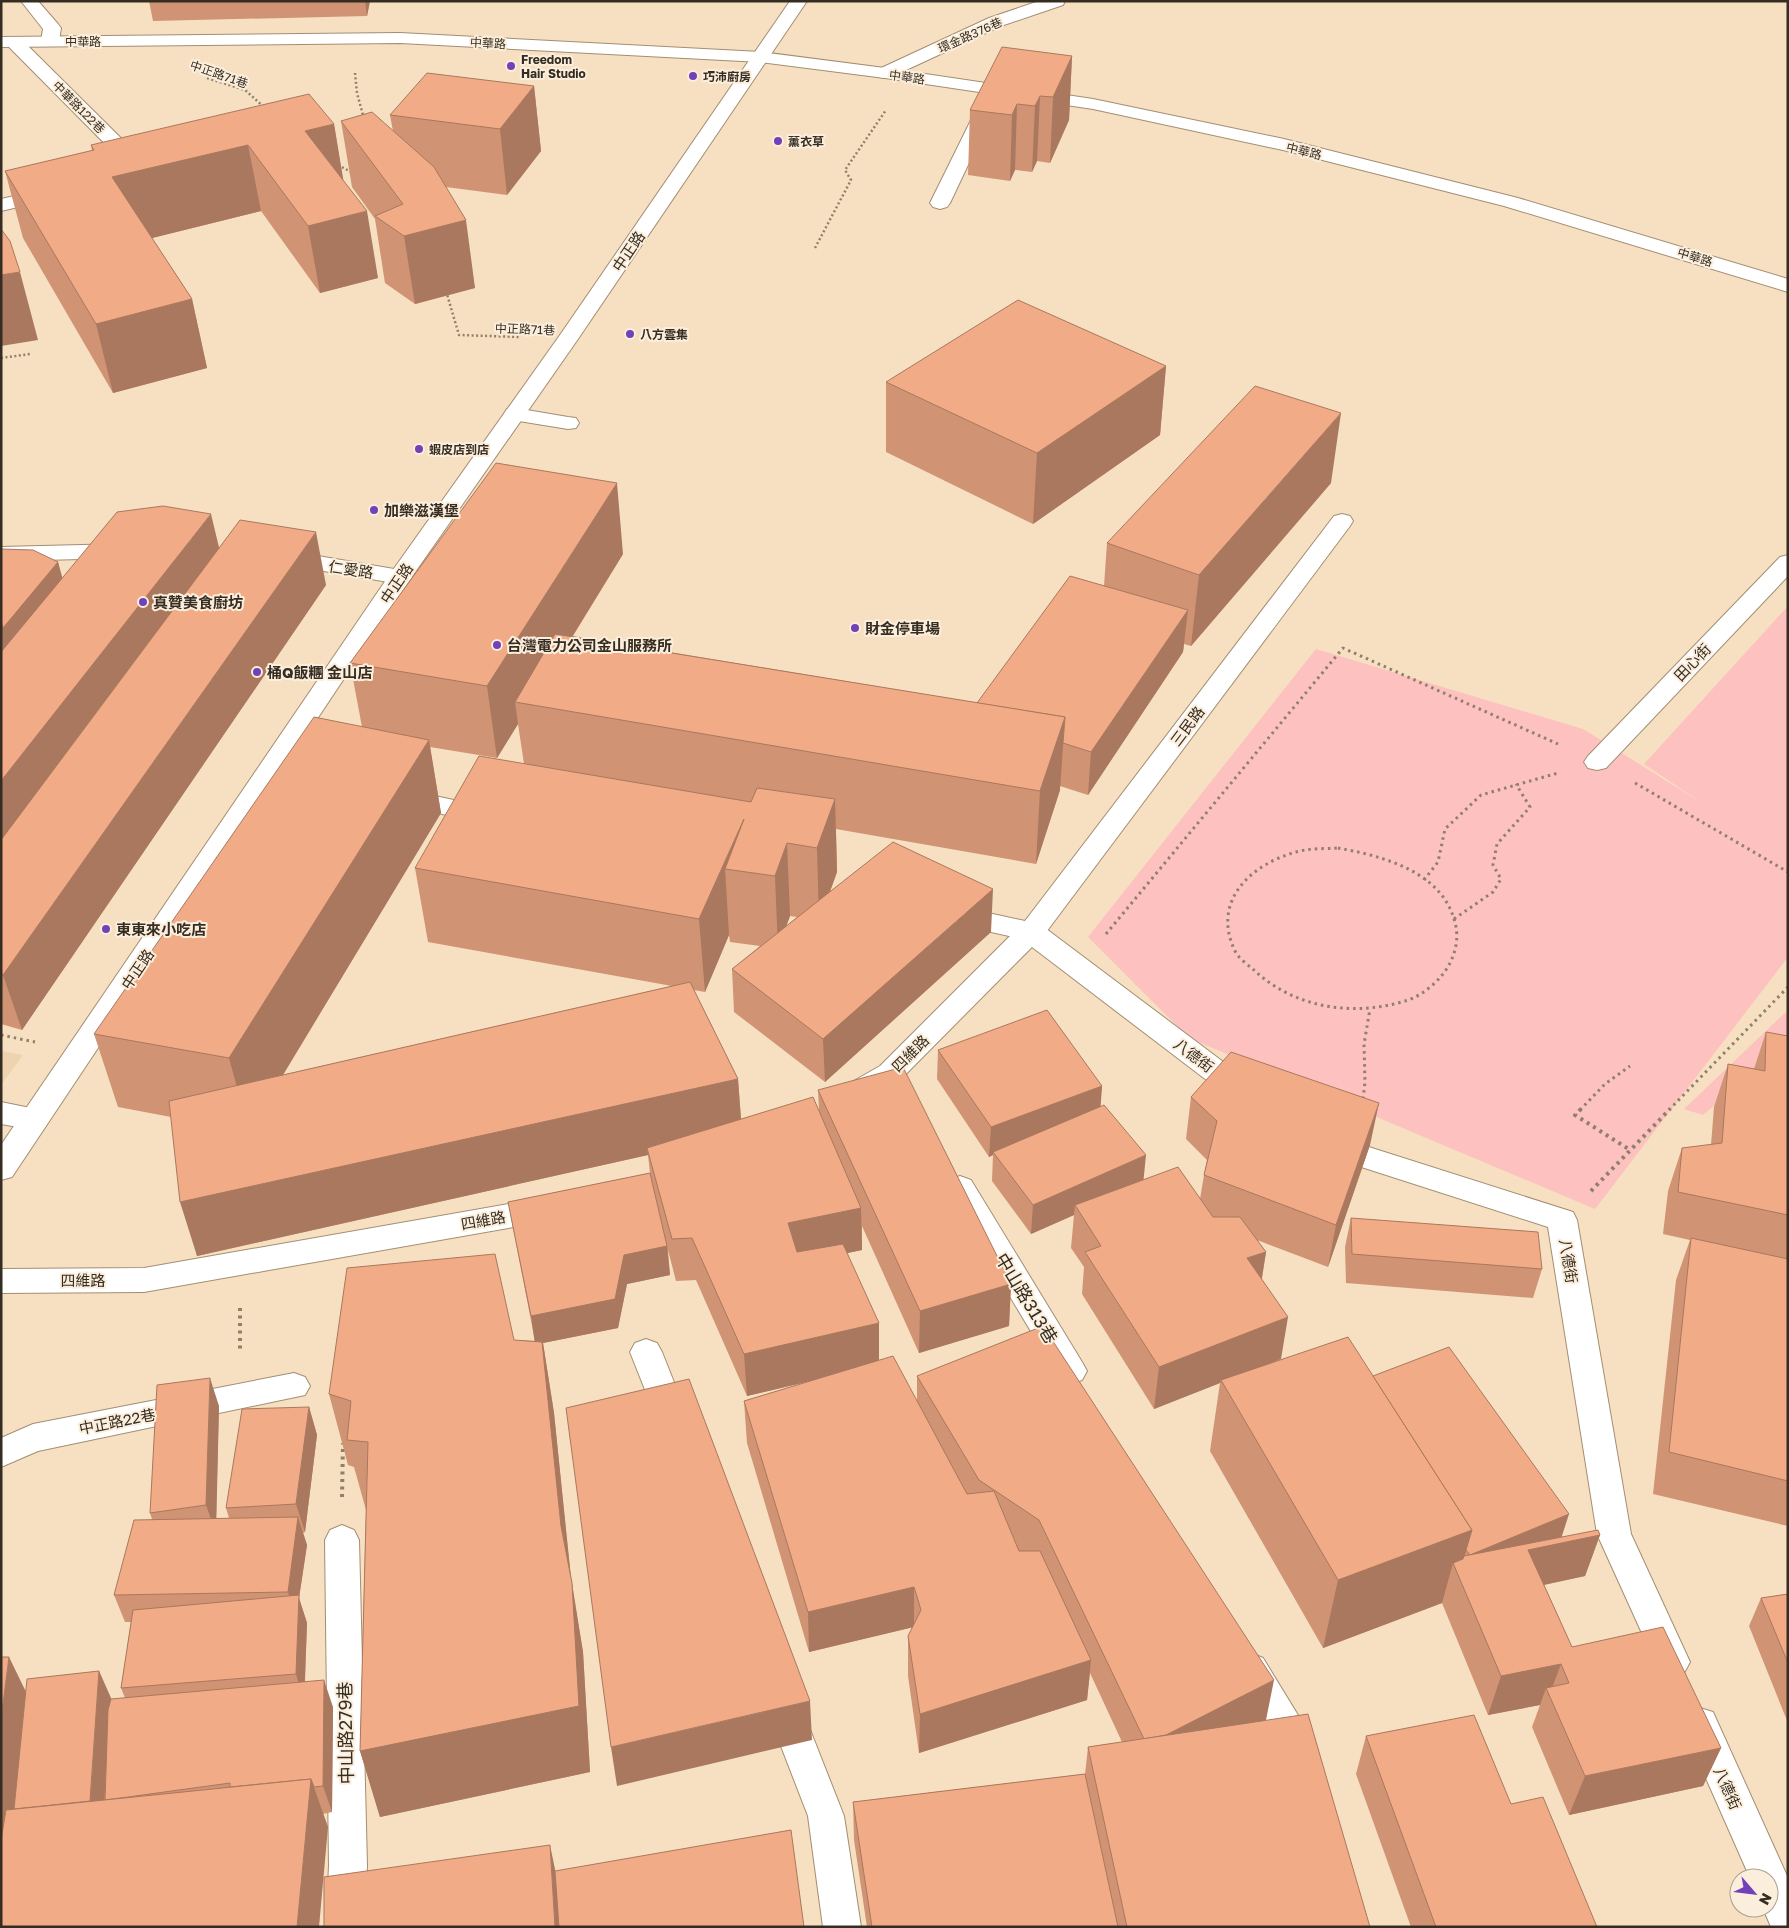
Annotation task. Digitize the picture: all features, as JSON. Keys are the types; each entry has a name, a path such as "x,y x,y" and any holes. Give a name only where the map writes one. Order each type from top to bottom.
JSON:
{"street":[{"path":"29,1 52,28 50,41"},
{"name":"中正路","path":"1,1170 35,1119 282,771 400,577 568,339 799,1"},
{"name":"環金路376巷","path":"885,74 995,22 1057,1"},
{"name":"中華路","path":"7,42 400,38 761,57 910,77 1092,104 1284,145 1511,202 1788,286"},
{"name":"中華路122巷","path":"7,42 143,172 124,176"},
{"path":"940,204 996,90"},
{"path":"1,205 68,190"},
{"path":"515,414 568,423"},
{"name":"三民路","path":"1031,932 1342,521"},
{"path":"1,554 135,551 113,573"},
{"name":"仁愛路","path":"263,559 312,562 400,577"},
{"name":"田心街","path":"1597,762 1788,562"},
{"path":"380,792 506,819"},
{"path":"934,911 1031,932"},
{"name":"四維路","path":"842,1102 898,1086 1031,932"},
{"name":"八德街","path":"1031,932 1268,1112"},
{"path":"1,1113 35,1119"},
{"name":"八德街","path":"1308,1138 1562,1220 1614,1534 1764,1868"},
{"name":"中山路313巷","path":"947,1166 1086,1396"},
{"name":"四維路","path":"1,1281 144,1280 572,1204"},
{"path":"646,1352 682,1445"},
{"name":"中正路22巷","path":"1,1453 33,1438 294,1386"},
{"name":"中山路279巷","path":"342,1540 348,1866 346,1927"},
{"path":"1235,1642 1297,1744 1309,1780"},
{"path":"772,1677 826,1816 842,1927"},
{"name":"八德街","path":"1779,1901 1788,1921"}],"path":[{"path":"352,38 357,93 365,122"},
{"name":"中正路71巷","path":"200,76 246,90 266,109"},
{"path":"815,248 851,180 845,170 910,77"},
{"path":"338,164 354,174"},
{"name":"中正路71巷","path":"446,288 459,335 568,339"},
{"path":"1,358 30,354"},
{"path":"1104,936 1343,648 1597,762 1788,872"},
{"path":"1424,880 1438,862 1445,828 1481,795 1597,762"},
{"path":"1454,919 1493,892 1501,879 1493,865 1497,844 1530,807 1516,784"},
{"path":"1338,848 1373,854 1406,867 1432,886 1451,909 1454,919 1458,934 1454,959 1437,983 1408,1001 1370,1009 1330,1007 1291,996 1258,977 1236,951 1227,924 1232,897 1247,876 1255,870 1272,860 1302,850 1338,848"},
{"path":"1590,1192 1788,987"},
{"path":"1348,1151 1358,1124 1366,1083 1363,1033 1370,1009"},
{"path":"1630,1066 1604,1084 1575,1115 1630,1150"},
{"path":"239,1263 241,1397"},
{"path":"342,1437 342,1540"}],"shaded area":[{"path":"1788,606 1788,957 1595,1209 1189,1038 1088,937 1316,649 1583,729 1702,803 1644,764"},
{"path":"1788,1010 1788,1054 1751,1075 1703,1115 1684,1109"},
{"path":"1,1051 23,1055 1,1085"}],"building":[{"path":"1002,47 1072,56 1053,97 1040,96 1035,106 1017,104 1012,115 970,110"},
{"path":"427,73 534,86 500,129 390,115"},
{"path":"309,94 334,124 305,131 367,211 308,226 248,145 112,177 192,299 96,324 5,171 94,150 91,145"},
{"path":"372,112 434,167 466,220 404,236 375,216 403,204 341,121"},
{"path":"1,229 10,241 20,272 1,275"},
{"path":"1018,300 1166,366 1037,453 886,382"},
{"path":"1255,386 1341,413 1199,575 1107,543"},
{"path":"496,463 617,483 487,686 350,663"},
{"path":"163,506 211,514 1,781 1,652 117,512"},
{"path":"240,520 316,532 3,975 1,974 1,840"},
{"path":"1,549 33,550 58,562 3,628 1,621"},
{"path":"1070,576 1188,610 1091,752 1063,743 1065,717 977,703"},
{"path":"555,634 1065,717 1040,791 515,702"},
{"path":"314,717 429,740 229,1058 94,1034"},
{"path":"479,756 751,802 757,788 835,799 817,848 787,843 775,876 725,869 744,819 699,919 415,868"},
{"path":"893,842 993,889 823,1039 732,969"},
{"path":"690,982 738,1079 180,1202 169,1101"},
{"path":"1047,1010 1102,1086 991,1127 938,1050"},
{"path":"1766,1032 1788,1036 1788,1215 1678,1192 1682,1148 1722,1143 1728,1064 1765,1071"},
{"path":"1231,1052 1379,1103 1336,1225 1204,1175 1217,1121 1191,1097"},
{"path":"903,1067 1011,1284 920,1311 818,1090"},
{"path":"813,1097 861,1208 788,1223 797,1252 843,1244 879,1323 744,1354 692,1238 672,1239 647,1148"},
{"path":"1104,1105 1146,1155 1033,1205 993,1152"},
{"path":"1178,1167 1213,1217 1240,1217 1266,1252 1247,1258 1288,1317 1159,1367 1085,1252 1101,1246 1075,1205"},
{"path":"650,1173 667,1246 624,1255 615,1299 531,1316 508,1202"},
{"path":"1351,1218 1538,1232 1542,1269 1352,1254"},
{"path":"1691,1238 1788,1259 1788,1481 1669,1452"},
{"path":"495,1254 514,1340 542,1342 561,1526 572,1583 579,1706 360,1751 368,1442 347,1440 351,1401 329,1394 347,1268"},
{"path":"1043,1326 1274,1680 1166,1735 1144,1739 1039,1520 979,1480 917,1376"},
{"path":"1348,1337 1472,1530 1338,1580 1221,1380"},
{"path":"1449,1347 1569,1514 1470,1555 1466,1550 1472,1530 1373,1376"},
{"path":"893,1356 967,1494 994,1491 1019,1551 1040,1551 1091,1660 920,1714 908,1636 921,1610 914,1587 808,1612 744,1401"},
{"path":"210,1378 206,1505 150,1513 157,1385"},
{"path":"689,1379 810,1701 611,1747 566,1408"},
{"path":"309,1407 296,1504 226,1508 242,1409"},
{"path":"298,1517 288,1592 114,1595 134,1520"},
{"path":"1598,1530 1600,1535 1528,1550 1572,1647 1663,1627 1721,1748 1585,1776 1546,1688 1569,1683 1561,1664 1501,1676 1453,1563 1463,1559 1464,1556"},
{"path":"1788,1594 1788,1663 1761,1598"},
{"path":"299,1595 296,1674 121,1688 133,1610"},
{"path":"1,1657 9,1657 1,1719"},
{"path":"99,1671 90,1801 14,1809 27,1679"},
{"path":"324,1680 323,1786 314,1787 311,1779 230,1787 230,1783 105,1800 108,1710 111,1699"},
{"path":"1308,1714 1370,1927 1127,1927 1088,1747"},
{"path":"1474,1715 1511,1804 1543,1797 1597,1927 1436,1927 1366,1736"},
{"path":"1085,1774 1118,1927 872,1927 853,1802"},
{"path":"311,1779 297,1927 1,1927 1,1840 6,1810"},
{"path":"791,1830 804,1927 559,1927 555,1871"},
{"path":"550,1845 555,1927 324,1927 324,1877"}],"place":[{"name":"Freedom Hair Studio","path":"511,66"},
{"name":"巧沛廚房","path":"693,76"},
{"name":"薰衣草","path":"778,141"},
{"name":"八方雲集","path":"630,334"},
{"name":"蝦皮店到店","path":"419,449"},
{"name":"加樂滋漢堡","path":"374,510"},
{"name":"真贊美食廚坊","path":"143,602"},
{"name":"財金停車場","path":"855,628"},
{"name":"台灣電力公司金山服務所","path":"497,645"},
{"name":"桶Q飯糰 金山店","path":"257,672"},
{"name":"東東來小吃店","path":"106,929"}]}
